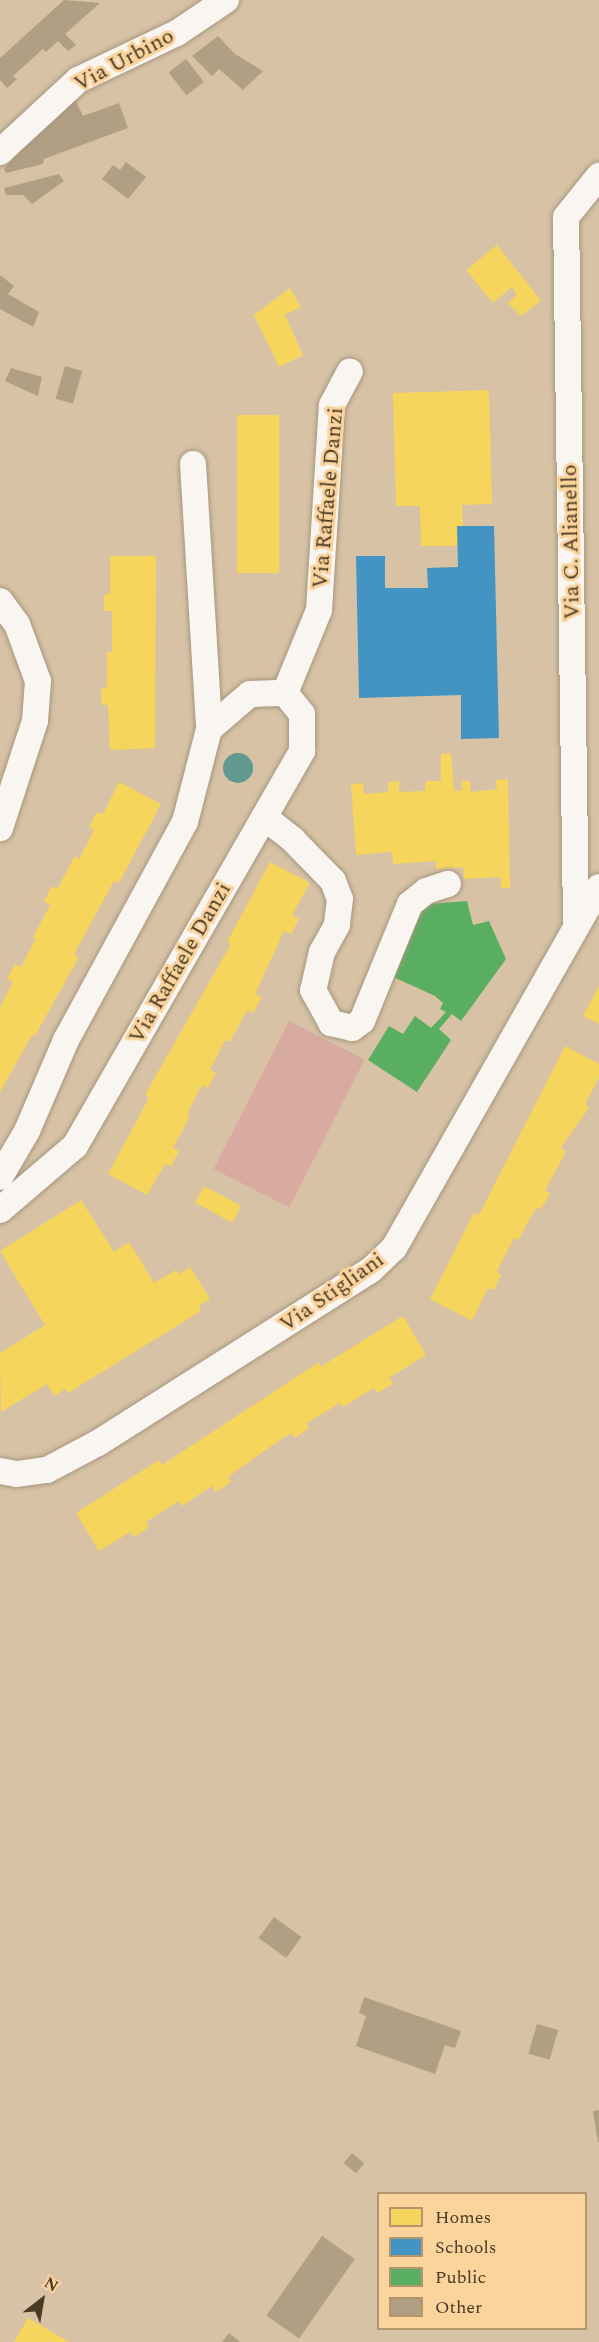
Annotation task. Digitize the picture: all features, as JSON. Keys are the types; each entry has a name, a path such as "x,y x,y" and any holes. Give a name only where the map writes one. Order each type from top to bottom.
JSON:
{"street":[{"name":"Via Urbino","path":"0,152 78,80 177,33 226,0"},
{"name":"Via C. Alianello","path":"576,921 566,217 599,176"},
{"name":"Via Raffaele Danzi","path":"0,1210 64,1158 75,1146 302,751 302,714 285,693 319,610 332,405 350,371"},
{"path":"0,1177 27,1131 66,1040 185,822 208,729 193,464"},
{"path":"0,601 17,624 38,681 35,721 0,828"},
{"path":"208,729 250,694 285,693"},
{"path":"264,817 293,840 333,881 340,899 337,925 322,952 313,990 331,1023 351,1028 362,1021 410,904 426,891 448,884"},
{"name":"Via Stigliani","path":"0,1471 17,1474 46,1470 98,1443 371,1270 394,1248 413,1219 576,921 599,887"},
{"path":"27,1131 47,1150 64,1158"}],"shaded area":[{"path":"289,1021 365,1060 289,1207 214,1169"}],"water":[{"path":"238,753 249,757 253,768 249,779 238,783 227,779 223,768 227,757"}],"building: Homes":[{"path":"497,245 541,301 521,316 508,303 517,295 512,287 493,303 466,270"},
{"path":"290,288 301,307 285,315 303,355 279,367 254,315"},
{"path":"489,390 492,504 462,505 463,526 457,526 458,546 421,546 420,506 396,506 393,393"},
{"path":"237,415 279,415 279,573 237,573"},
{"path":"110,556 156,556 155,748 110,750 108,705 102,705 101,689 107,687 107,652 112,652 112,611 104,611 104,594 110,594"},
{"path":"451,753 454,791 462,790 461,781 470,781 471,792 497,789 496,780 508,779 510,888 501,888 500,877 464,879 463,867 436,869 436,861 393,864 392,852 356,855 351,784 363,783 364,794 388,792 388,782 399,781 399,792 425,791 426,781 441,781 441,754"},
{"path":"119,782 161,804 119,883 114,881 74,954 79,957 35,1036 32,1035 0,1092 0,1007 13,982 7,979 15,964 21,967 36,938 33,937 50,905 44,901 52,886 57,889 75,856 79,859 94,830 89,827 97,812 103,814"},
{"path":"270,862 310,883 292,915 299,919 291,934 284,931 255,994 262,997 253,1013 247,1010 230,1042 225,1040 210,1070 216,1073 208,1088 202,1085 187,1114 190,1116 173,1148 179,1151 171,1166 165,1164 147,1195 108,1174 149,1098 145,1095 231,944 227,942"},
{"path":"599,986 599,1024 583,1016"},
{"path":"565,1046 599,1064 599,1078 585,1104 589,1108 561,1147 566,1152 545,1190 550,1194 541,1209 536,1208 518,1240 514,1238 497,1271 501,1276 494,1290 488,1288 472,1321 430,1299 474,1213 479,1215"},
{"path":"204,1186 241,1206 232,1222 195,1203"},
{"path":"81,1200 114,1252 129,1242 154,1283 176,1270 179,1274 190,1267 210,1299 199,1306 201,1311 68,1393 65,1389 54,1396 47,1384 1,1412 0,1353 45,1325 0,1251"},
{"path":"403,1316 426,1355 389,1378 393,1384 377,1393 374,1388 343,1407 340,1403 307,1423 309,1428 295,1438 291,1433 264,1451 228,1477 231,1482 216,1492 212,1486 182,1506 179,1501 146,1522 149,1527 134,1537 130,1532 99,1551 76,1513 159,1460 162,1465 319,1362 320,1367"},
{"path":"28,2318 69,2342 14,2342"}],"building: Schools":[{"path":"457,526 494,526 499,738 461,739 461,695 359,698 356,556 385,556 385,588 428,588 427,568 458,567"}],"building: Public":[{"path":"467,901 473,925 489,921 506,959 461,1021 452,1014 439,1029 451,1040 417,1092 368,1060 389,1026 403,1034 415,1016 431,1028 446,1012 440,1009 443,1003 435,996 389,975 416,914 429,904"}],"building: Other":[{"path":"64,0 100,3 65,34 76,45 68,51 58,41 46,52 43,49 13,76 17,79 7,88 0,80 0,58"},
{"path":"218,36 235,54 263,71 243,90 219,69 212,76 192,56"},
{"path":"186,59 204,82 187,95 169,73"},
{"path":"74,97 83,116 119,103 128,128 44,159 43,164 6,173 4,169 64,102"},
{"path":"126,162 146,177 128,199 102,179 113,165 120,170"},
{"path":"59,174 64,181 32,204 23,195 6,195 4,188"},
{"path":"0,275 14,286 8,294 39,312 33,327 0,309"},
{"path":"65,366 82,371 73,404 56,399"},
{"path":"11,368 42,377 38,396 5,381"},
{"path":"274,1917 302,1937 286,1958 259,1938"},
{"path":"364,1997 461,2031 455,2048 445,2045 435,2074 356,2046 366,2016 359,2013"},
{"path":"537,2024 558,2030 550,2060 528,2054"},
{"path":"599,2110 599,2142 598,2142 593,2111"},
{"path":"352,2153 364,2163 356,2173 344,2163"},
{"path":"322,2236 355,2259 299,2338 266,2315"},
{"path":"229,2333 240,2342 222,2342"}]}
